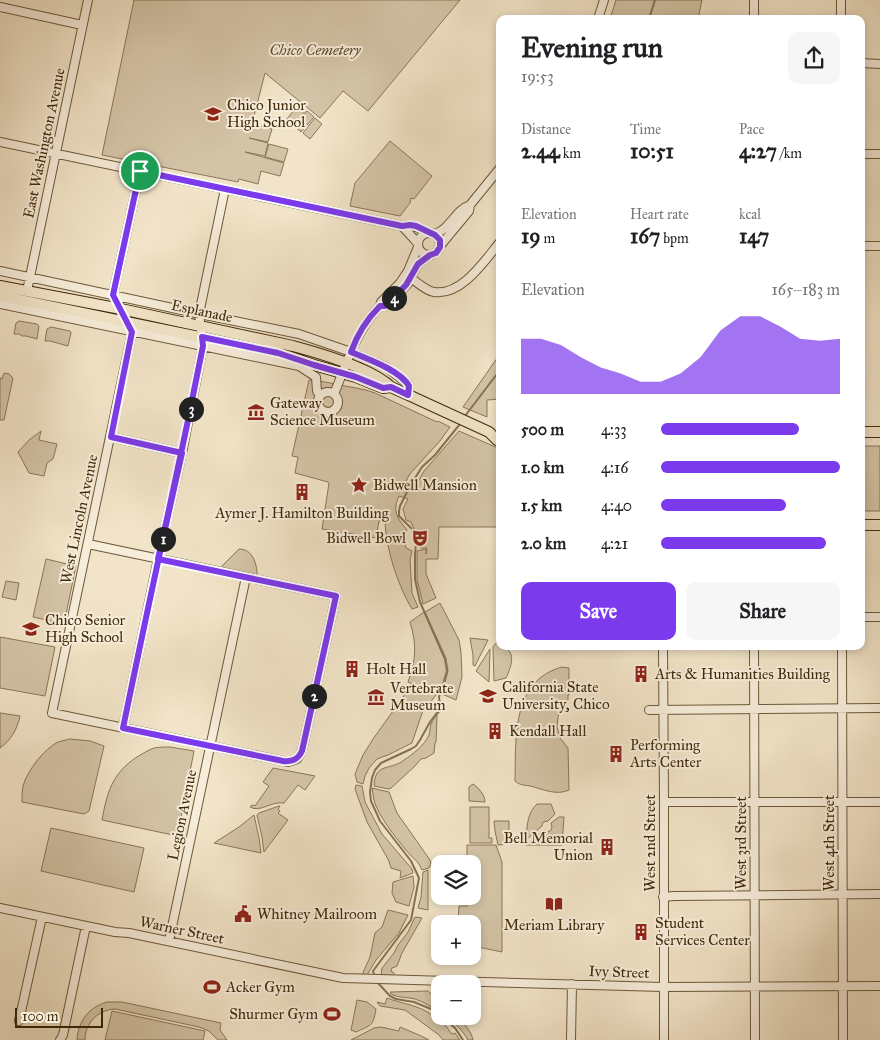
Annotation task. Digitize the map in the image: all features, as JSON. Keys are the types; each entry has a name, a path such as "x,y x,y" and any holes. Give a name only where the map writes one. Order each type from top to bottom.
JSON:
{"main road":[{"name":"Esplanade","path":"0,286 121,309 292,346 344,368 383,388 391,387 489,432 496,439"},
{"name":"Esplanade","path":"0,296 127,322 203,342 278,353 314,365 344,368"},
{"path":"489,432 496,431"},
{"path":"865,432 880,432"},
{"path":"865,525 880,525"}],"street":[{"name":"East Washington Avenue","path":"27,291 88,0"},
{"path":"599,15 604,0"},
{"path":"754,0 754,15"},
{"path":"841,0 841,15"},
{"path":"0,7 82,25"},
{"path":"865,63 880,64"},
{"path":"0,142 402,226 416,226 438,237 440,246"},
{"path":"865,154 880,154"},
{"path":"132,332 113,295 140,171"},
{"path":"380,306 385,306 406,285 418,264 436,253 469,210 470,205 496,173"},
{"path":"88,544 158,559 336,596 302,751 297,759 283,761 123,728 158,559 182,453 203,342 199,314 225,189"},
{"path":"334,394 362,328 380,306 381,302 400,283 408,270 422,235 432,234 444,229 464,207 470,205"},
{"path":"402,226 414,239 421,252 430,255"},
{"path":"865,246 880,246"},
{"path":"411,278 426,289 434,292 446,291 459,286 474,273 496,247"},
{"path":"0,271 299,334 351,352 386,367 409,386 408,395"},
{"path":"0,304 132,332 203,342 302,368 316,377 317,391 320,396"},
{"name":"West Lincoln Avenue","path":"123,728 52,713 132,332"},
{"path":"328,392 334,394 338,400 336,409 330,412 323,412 319,407 318,400 320,396 328,392"},
{"path":"111,437 182,453"},
{"name":"Legion Avenue","path":"169,941 246,577"},
{"path":"865,617 880,617"},
{"name":"West 2nd Street","path":"663,650 664,1040"},
{"name":"West 3rd Street","path":"754,650 755,1040"},
{"name":"West 4th Street","path":"842,650 843,1040"},
{"path":"649,710 880,708"},
{"path":"664,802 880,802"},
{"path":"664,897 755,894 880,894"},
{"name":"Warner Street","path":"0,908 343,978 360,979"},
{"path":"19,1021 42,917"},
{"path":"60,1040 63,1035 86,926"},
{"name":"Ivy Street","path":"360,979 664,987 880,986"},
{"path":"571,1040 572,984"}],"green space":[{"name":"Chico Cemetery","path":"134,0 460,0 368,111 343,91 320,118 265,73 252,124 272,129 268,142 249,138 268,143 265,156 245,152 284,163 280,176 261,171 258,184 239,179 238,182 102,155"},
{"path":"616,0 702,0 699,15 611,15"},
{"path":"299,104 306,110 293,125 286,120"},
{"path":"307,111 314,117 301,132 294,126"},
{"path":"315,118 322,124 310,139 303,133"},
{"path":"390,141 432,176 414,199 411,198 410,203 400,216 350,206 355,183"},
{"path":"269,144 288,149 284,162 265,157"},
{"path":"19,321 39,326 37,339 14,334 16,323"},
{"path":"51,327 70,331 68,346 45,341 47,329"},
{"path":"496,360 496,399 487,400 487,417 463,407"},
{"path":"4,373 9,374 13,378 4,420 0,420 0,378 2,379"},
{"path":"309,380 375,393 450,427 409,475 403,488 413,491 424,471 459,431 496,447 496,527 439,527 438,559 426,559 426,574 436,598 423,604 417,579 417,551 426,549 426,554 427,548 420,548 411,522 406,520 403,509 408,499 399,496 396,510 398,518 407,530 403,535 406,548 412,551 410,560 412,593 418,607 412,609 390,555 385,521 379,521 376,538 322,529 329,483 295,473 298,457 292,456"},
{"path":"41,431 39,440 57,444 53,459 47,463 44,476 29,473 18,452"},
{"path":"865,446 880,446 880,511 865,511"},
{"path":"239,549 251,554 255,562 257,575 223,568 222,566"},
{"path":"46,559 76,566 64,624 33,617"},
{"path":"6,581 19,583 16,600 2,597"},
{"path":"440,603 459,640 461,652 462,677 456,700 442,694 448,671 446,658 425,612"},
{"path":"424,612 445,659 447,671 440,695 408,682 415,652 410,622"},
{"path":"0,637 55,647 45,696 0,688"},
{"path":"470,638 488,640 475,666 473,665"},
{"path":"496,643 496,650 508,650 512,659 506,678 494,681 493,647"},
{"path":"490,649 489,682 476,671"},
{"path":"562,667 569,668 569,695 568,700 561,708 557,727 560,738 568,748 569,790 554,792 522,785 515,781 517,730 525,698 533,685 545,674"},
{"path":"411,686 416,687 419,693 428,692 436,695 422,713 412,743 377,759 369,768 363,784 357,782 355,774 363,755"},
{"path":"0,713 20,716 13,734 0,748"},
{"path":"437,715 434,753 421,759 391,788 374,786 375,778 380,770 399,763 421,746 429,735"},
{"path":"70,739 90,741 104,746 89,811 84,814 22,802 25,780 37,761 53,745"},
{"path":"170,747 194,751 178,833 173,835 102,820 112,784 122,770 137,757 150,750"},
{"path":"273,768 315,776 305,790 298,785 284,803 258,809 250,807 252,805 255,806 269,786 263,782"},
{"path":"473,784 481,792 485,802 469,801 469,787"},
{"path":"356,785 362,786 365,802 382,834 412,869 413,873 400,878 401,871 391,868 367,822 355,789"},
{"path":"372,788 389,792 397,813 430,860 429,868 422,870 417,861 392,832 376,806"},
{"path":"537,804 551,804 555,814 548,821 543,822 542,826 526,840 529,816"},
{"path":"280,806 278,813 288,820 264,852 257,815"},
{"path":"470,807 489,807 489,838 492,838 492,843 470,843"},
{"path":"254,815 261,853 214,843 239,827"},
{"path":"559,817 564,817 562,845 526,845 544,830 548,832 551,830 551,823"},
{"path":"494,821 509,821 509,844 498,845"},
{"path":"51,828 144,848 134,892 41,871"},
{"path":"467,845 496,845 502,862 502,952 481,948 481,915 458,915 459,906 481,905 481,855 467,855"},
{"path":"428,870 428,910 418,908 423,872"},
{"path":"413,876 414,887 409,906 396,902 392,893 393,882"},
{"path":"388,910 408,915 399,933 376,960 367,975 362,975 370,957 375,933 382,927"},
{"path":"415,917 422,918 402,953 397,966 392,968 391,971 394,973 394,976 381,975 382,968 408,932"},
{"path":"428,991 431,994 431,1007 418,1000 397,996 390,992"},
{"path":"387,998 427,1012 431,1015 431,1025 445,1025 460,1040 443,1040 405,1010 380,1006 377,1002 385,1004"},
{"path":"357,1000 367,1002 376,1009 371,1025 356,1032 351,1030"},
{"path":"107,1002 122,1002 221,1023 220,1030 227,1040 218,1040 209,1031 199,1027 115,1009 103,1012 94,1018 87,1028 85,1040 77,1040 82,1021 95,1007"},
{"path":"112,1011 205,1031 203,1040 105,1040"},
{"path":"456,1025 465,1025 473,1040 468,1040"},
{"path":"381,1027 399,1031 400,1027 429,1040 351,1040 374,1028"}],"waterway":[{"path":"650,15 655,0"},
{"path":"465,416 496,375"},
{"path":"375,977 373,971 411,920 419,878 411,861 380,821 371,801 372,778 375,770 381,763 416,746 439,710 439,697 447,671 445,659 420,602 415,579 415,536 412,529 399,516 399,511 410,486 422,467 435,455 460,424"},
{"path":"377,982 390,996 414,1002 431,1009"},
{"path":"452,1025 463,1040"}],"place":[{"name":"Chico Junior High School","path":"213,114"},
{"name":"Gateway Science Museum","path":"256,412"},
{"name":"Bidwell Mansion","path":"359,485"},
{"name":"Aymer J. Hamilton Building","path":"302,492"},
{"name":"Bidwell Bowl","path":"420,538"},
{"name":"Chico Senior High School","path":"31,629"},
{"name":"Holt Hall","path":"352,669"},
{"name":"Arts & Humanities Building","path":"641,674"},
{"name":"California State University, Chico","path":"488,696"},
{"name":"Vertebrate Museum","path":"376,697"},
{"name":"Kendall Hall","path":"495,731"},
{"name":"Performing Arts Center","path":"616,754"},
{"name":"Bell Memorial Union","path":"607,847"},
{"name":"Meriam Library","path":"554,904"},
{"name":"Whitney Mailroom","path":"243,914"},
{"name":"Student Services Center","path":"641,932"},
{"name":"Acker Gym","path":"212,987"},
{"name":"Shurmer Gym","path":"332,1014"}],"route":[{"path":"140,171 113,295 132,332 111,437 182,453 170,506 158,559 123,728 288,762 292,761 297,759 302,751 336,596 158,559 170,506 182,453 203,346 202,337 278,353 356,377 383,388 391,387 408,395 409,386 404,380 386,367 351,352 362,328 375,311 380,306 385,306 406,285 418,264 436,253 440,246 440,240 435,235 416,226 402,226 140,171"}]}
